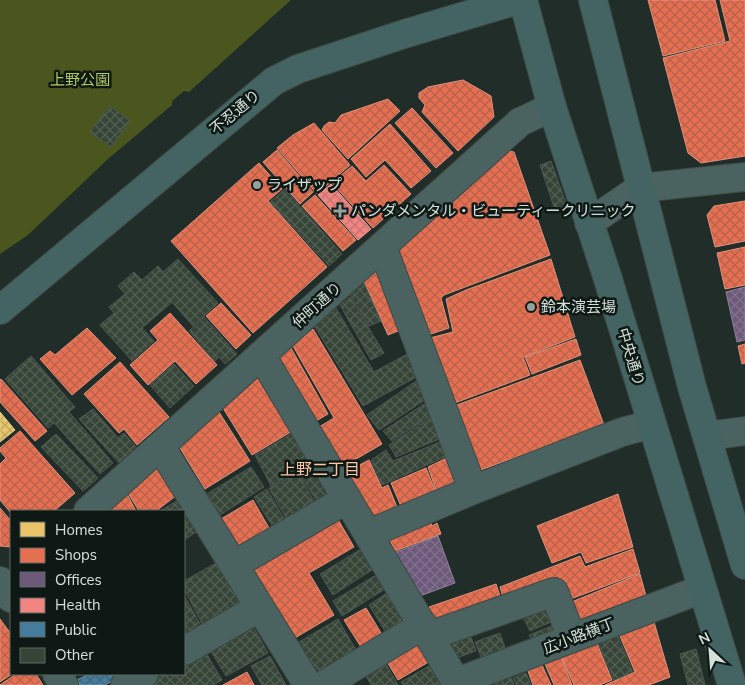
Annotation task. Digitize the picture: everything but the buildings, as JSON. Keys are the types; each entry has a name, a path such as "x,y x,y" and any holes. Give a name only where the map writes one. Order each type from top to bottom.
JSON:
{"main road":[{"name":"不忍通り","path":"0,310 274,81 298,69 395,37 518,0"},
{"name":"中央通り","path":"523,0 552,107 732,685"},
{"path":"593,0 692,387 745,565"}],"street":[{"name":"仲町通り","path":"89,510 520,122 552,107"},
{"path":"589,223 640,188 745,176"},
{"path":"382,246 473,490"},
{"path":"261,355 457,684"},
{"path":"368,534 473,490 622,432 652,424"},
{"path":"707,436 745,431"},
{"path":"160,446 308,685"},
{"path":"234,565 347,499"},
{"name":"広小路横丁","path":"457,684 702,589"},
{"path":"324,685 426,630 554,592 572,638"},
{"path":"185,650 260,607"},
{"path":"125,685 142,675"}],"green space":[{"name":"上野公園","path":"0,0 291,0 189,92 184,91 172,101 172,105 108,159 28,235 0,254"}],"place":[{"name":"ライザップ","path":"257,185"},
{"name":"パンダメンタル・ビューティークリニック","path":"340,211"},
{"name":"鈴本演芸場","path":"531,307"}],"district":[{"name":"上野二丁目","path":"320,470"}]}
